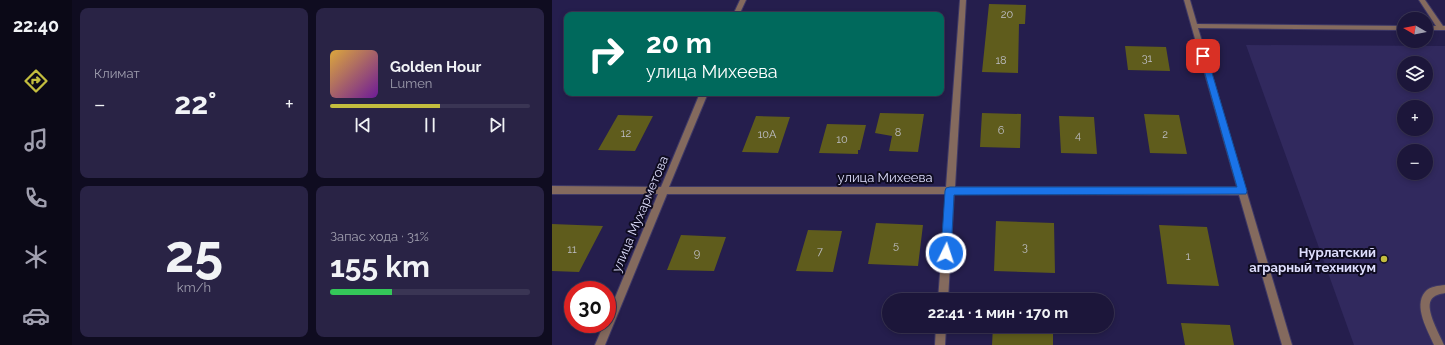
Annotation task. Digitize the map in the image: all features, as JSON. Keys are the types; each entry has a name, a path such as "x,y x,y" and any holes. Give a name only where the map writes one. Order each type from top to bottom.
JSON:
{"street":[{"path":"737,12 743,0"},
{"path":"943,293 962,0"},
{"path":"1187,0 1287,345"},
{"path":"1422,0 1443,28"},
{"path":"1195,26 1397,28"},
{"name":"улица Мухарметова","path":"600,345 703,96"},
{"name":"улица Михеева","path":"552,190 1242,191"},
{"path":"1439,345 1424,310 1425,301 1428,295 1434,291 1445,289"},
{"path":"940,345 941,333"}],"shaded area":[{"name":"Нурлатский аграрный техникум","path":"1246,45 1397,46 1397,48 1433,48 1433,46 1445,46 1445,345 1354,345"}],"building":[{"path":"989,4 1026,5 1025,24 1019,24 1018,73 982,72"},
{"path":"1125,46 1166,47 1170,71 1128,70"},
{"path":"880,113 924,114 918,152 889,151 892,136 875,133"},
{"path":"982,113 1021,114 1020,148 980,147"},
{"path":"1144,114 1179,115 1187,154 1150,153"},
{"path":"618,115 653,116 635,151 598,150"},
{"path":"756,116 790,117 778,153 742,152"},
{"path":"1059,116 1094,117 1097,154 1061,153"},
{"path":"827,124 866,125 858,154 819,153"},
{"path":"996,221 1054,223 1055,273 994,271"},
{"path":"876,223 923,225 918,266 868,264"},
{"path":"552,224 603,226 579,272 552,271"},
{"path":"1159,225 1207,227 1219,286 1167,284"},
{"path":"808,230 842,231 833,272 796,271"},
{"path":"681,235 726,237 714,271 667,270"},
{"path":"1181,323 1230,325 1234,345 1185,345"},
{"path":"993,333 1053,333 1053,345 992,345"}],"place":[{"name":"Нурлатский аграрный техникум","path":"1384,259"}],"route":[{"path":"946,253 950,191 1242,191 1203,56"}]}
